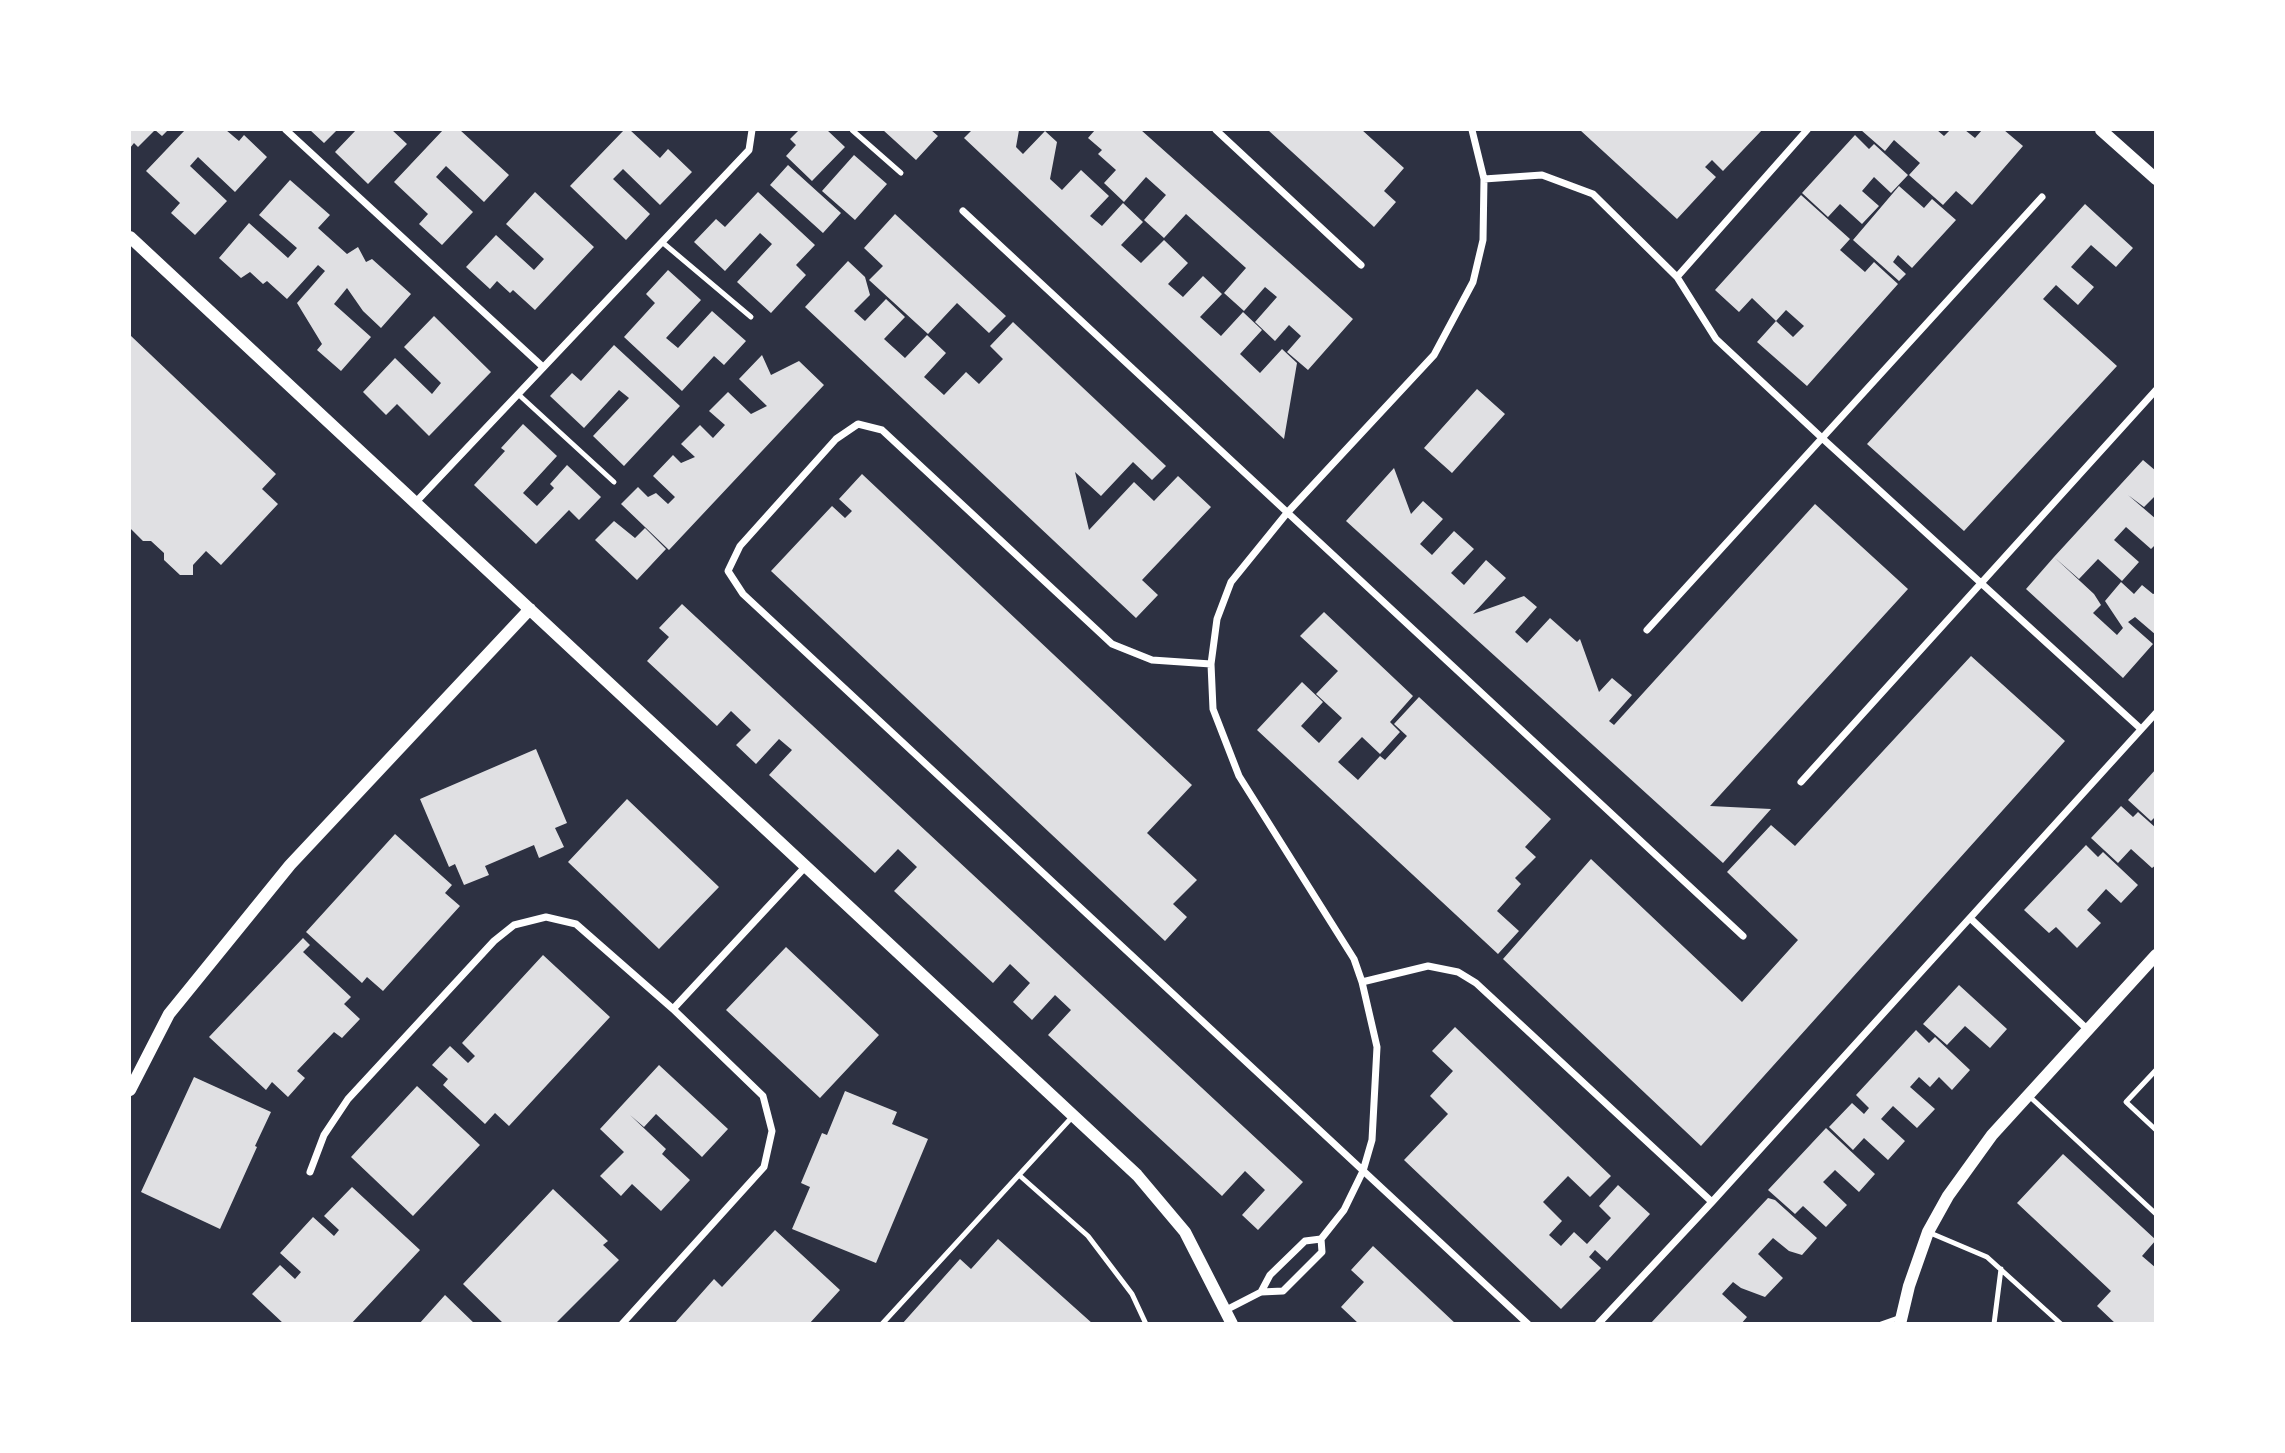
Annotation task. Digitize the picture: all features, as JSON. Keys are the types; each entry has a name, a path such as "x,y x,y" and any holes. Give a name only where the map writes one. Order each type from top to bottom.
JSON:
{"street":[{"path":"286,130 544,367"},
{"path":"1216,130 1361,265"},
{"path":"1226,1310 1261,1292 1283,1291 1322,1252 1321,1239 1344,1210 1363,1171 1372,1140 1377,1048 1354,959 1239,776 1213,709 1211,664 1217,619 1231,582 1287,513 1434,355 1473,282 1483,240 1484,179 1472,130"},
{"path":"1677,277 1807,130"},
{"path":"2101,130 2155,179"},
{"path":"415,503 749,150 752,131"},
{"path":"1484,179 1542,174 1593,194 1677,277 1717,339 2141,729"},
{"path":"1647,630 2042,197"},
{"path":"963,211 1743,936"},
{"path":"130,237 1137,1175 1185,1232 1232,1324"},
{"path":"1801,782 2155,390"},
{"path":"1211,664 1152,660 1112,644 882,430 858,424 836,439 740,546 728,571 743,594 1528,1324"},
{"path":"130,1090 169,1014 290,865 530,609"},
{"path":"1598,1324 1713,1202 2155,713"},
{"path":"673,1009 806,866"},
{"path":"310,1172 324,1135 348,1099 494,941 514,925 545,917 576,924 673,1009 763,1096 772,1131 764,1167 622,1324"},
{"path":"1970,918 2088,1030"},
{"path":"1900,1320 1928,1232 1969,1164 2155,955"},
{"path":"1362,982 1428,966 1458,972 1476,983 1713,1202"},
{"path":"1261,1292 1270,1275 1305,1241 1321,1239"}],"lane":[{"path":"852,130 901,173"},
{"path":"662,242 751,317"},
{"path":"519,394 614,482"},
{"path":"2155,1070 2126,1102 2155,1130"},
{"path":"2028,1095 2155,1214"},
{"path":"882,1324 1074,1115"},
{"path":"1019,1175 1088,1236 1132,1294 1146,1324"},
{"path":"1928,1232 1987,1256 2061,1324"},
{"path":"1994,1324 2001,1269"},
{"path":"1881,1324 1900,1320"}],"building":[{"path":"130,130 155,130 138,147 134,143 130,148"},
{"path":"155,130 168,130 162,136"},
{"path":"185,130 226,130 239,141 244,135 267,157 235,192 198,157 190,166 227,201 195,235 171,213 180,203 146,171"},
{"path":"310,130 337,130 324,143"},
{"path":"356,130 392,130 407,144 368,184 335,152"},
{"path":"443,130 460,130 509,175 484,202 446,166 436,177 473,212 442,245 419,224 428,214 394,182"},
{"path":"624,130 630,130 660,158 668,149 692,172 660,205 623,169 613,179 650,214 626,240 570,186"},
{"path":"799,130 827,130 845,147 812,181 786,156 796,145 790,139"},
{"path":"883,130 931,130 938,136 916,160"},
{"path":"972,130 1019,130 1016,147 1023,154 1045,131 1057,142 1050,179 1062,190 1081,170 1109,196 1090,216 1102,226 1123,203 1143,222 1121,245 1141,263 1164,240 1188,263 1168,284 1183,297 1203,276 1222,294 1200,317 1221,336 1243,312 1262,330 1240,354 1260,373 1282,349 1297,363 1284,439 964,138"},
{"path":"1095,130 1141,130 1353,319 1308,370 1287,352 1301,336 1289,325 1275,341 1255,322 1277,297 1265,287 1244,311 1224,293 1246,268 1186,214 1164,238 1144,220 1166,195 1146,177 1124,202 1104,183 1116,170 1098,154 1102,150 1088,138"},
{"path":"1268,130 1362,130 1404,168 1384,191 1396,202 1374,227"},
{"path":"1580,130 1762,130 1723,171 1712,160 1705,167 1716,177 1677,219"},
{"path":"1861,130 1937,130 1944,136 1950,130 1965,130 1975,138 1982,130 2004,130 2023,146 1972,205 1956,191 1943,205 1909,175 1920,163 1894,140 1885,151"},
{"path":"1855,135 1869,149 1874,144 1908,175 1891,193 1874,177 1862,191 1879,206 1862,224 1840,204 1828,217 1802,193"},
{"path":"854,155 887,184 855,220 822,191"},
{"path":"788,165 841,213 823,233 770,185"},
{"path":"290,180 330,215 318,228 347,254 358,247 366,262 372,259 411,294 381,328 363,311 347,288 334,304 371,337 341,371 317,350 322,344 297,303 325,271 318,265 287,299 267,281 263,284 250,272 241,278 219,258 249,223 288,258 297,248 259,215"},
{"path":"1899,186 1924,208 1932,199 1956,220 1912,268 1898,255 1893,262 1906,274 1899,281 1853,240"},
{"path":"535,192 594,247 535,310 513,290 510,293 497,281 490,289 466,267 496,235 534,270 544,259 506,224"},
{"path":"758,192 815,245 796,265 806,275 771,313 737,282 772,244 760,233 725,271 694,242 716,219 725,227"},
{"path":"1801,195 1850,239 1840,250 1865,272 1874,262 1898,284 1807,386 1757,342 1776,321 1752,298 1739,312 1715,290","holes":["1786,310 1804,326 1793,337 1776,321"]},
{"path":"2085,204 2133,248 2116,267 2091,245 2071,267 2094,287 2078,305 2056,285 2043,299 2117,366 1964,531 1867,444"},
{"path":"895,214 1006,316 989,333 957,303 928,334 869,280 883,266 864,248"},
{"path":"848,261 865,277 870,295 854,311 865,321 886,299 905,317 884,339 905,358 927,335 946,353 924,377 944,395 966,372 979,384 1003,359 990,346 1013,322 1166,466 1152,480 1133,462 1101,496 1075,472 1089,530 1134,482 1154,501 1178,476 1211,507 1142,580 1158,595 1136,618 805,307"},
{"path":"668,270 701,300 666,338 678,348 712,311 746,341 724,365 714,356 682,391 624,337 655,303 646,294"},
{"path":"434,316 491,372 429,436 397,404 386,415 363,392 395,358 432,394 441,383 404,347"},
{"path":"130,335 276,474 262,489 278,504 221,565 206,551 193,565 193,575 180,575 164,560 164,553 151,541 143,541 130,528"},
{"path":"614,345 680,406 624,466 593,436 629,398 619,390 584,428 550,396 572,373 581,381"},
{"path":"762,355 771,375 799,361 824,385 669,550 621,504 638,487 648,497 656,493 668,504 675,497 653,476 673,455 681,463 695,457 681,444 700,425 713,438 725,425 709,411 728,392 751,414 767,406 739,379"},
{"path":"1477,389 1505,414 1452,473 1424,448"},
{"path":"523,424 557,456 523,493 537,506 554,488 550,484 567,465 601,497 579,520 569,510 536,544 474,485 505,451 501,448"},
{"path":"2143,460 2156,471 2156,495 2144,507 2128,495 2156,519 2156,544 2151,549 2126,527 2114,540 2139,562 2122,581 2098,559 2079,579 2054,557"},
{"path":"1394,468 1411,514 1423,501 1443,519 1420,544 1432,555 1454,531 1474,549 1451,573 1464,585 1486,560 1506,578 1473,614 1524,596 1537,607 1515,632 1527,643 1550,618 1577,642 1580,639 1599,692 1612,678 1632,695 1609,721 1614,725 1815,504 1908,589 1710,806 1771,809 1723,863 1346,521"},
{"path":"862,474 1192,785 1147,833 1197,880 1173,904 1187,917 1165,941 771,571 832,506 845,518 852,511 839,499"},
{"path":"614,521 635,538 645,528 666,549 637,580 595,540"},
{"path":"2054,557 2094,594 2101,605 2093,613 2117,635 2123,628 2105,601 2121,582 2134,594 2142,585 2153,594 2156,593 2156,635 2135,617 2128,622 2153,644 2123,678 2026,589"},
{"path":"682,604 1303,1182 1258,1230 1242,1215 1265,1190 1245,1171 1222,1196 1048,1035 1071,1010 1055,995 1032,1020 1013,1002 1030,983 1010,964 993,983 894,891 917,867 898,849 875,873 769,775 792,750 779,739 756,764 736,745 751,730 731,711 717,726 647,661 669,637 659,628"},
{"path":"1324,612 1413,696 1390,722 1400,732 1380,754 1362,737 1338,762 1358,780 1380,756 1385,760 1407,736 1394,724 1419,697 1551,819 1525,847 1536,857 1515,878 1521,884 1497,911 1519,931 1498,954 1257,730 1302,682 1323,702 1301,726 1319,743 1342,718 1316,694 1338,671 1300,636"},
{"path":"1971,656 2065,741 1701,1146 1503,959 1591,859 1742,1002 1798,940 1727,872 1771,825 1795,846"},
{"path":"536,749 567,823 555,828 564,847 539,858 534,845 485,866 489,875 464,885 455,864 449,867 420,799"},
{"path":"2156,769 2156,816 2151,821 2128,800"},
{"path":"627,799 719,887 659,949 568,862"},
{"path":"2121,806 2133,817 2138,812 2156,828 2156,865 2152,868 2131,849 2118,863 2091,838"},
{"path":"395,834 452,885 445,893 460,906 383,991 367,977 362,983 306,932"},
{"path":"2086,845 2098,857 2103,852 2138,885 2121,903 2106,889 2087,910 2101,923 2077,948 2056,927 2049,933 2024,910"},
{"path":"303,938 310,945 303,952 351,997 344,1004 360,1019 342,1038 334,1032 297,1071 305,1078 288,1097 272,1082 266,1090 209,1037"},
{"path":"786,947 879,1035 820,1098 726,1010"},
{"path":"543,955 610,1017 509,1126 495,1113 485,1124 443,1085 448,1079 432,1065 450,1046 468,1063 475,1056 462,1043"},
{"path":"1959,985 2007,1029 1990,1048 1965,1026 1947,1045 1923,1024"},
{"path":"1455,1027 1611,1176 1590,1197 1568,1176 1543,1202 1562,1221 1549,1235 1561,1246 1574,1232 1587,1244 1611,1218 1599,1206 1618,1185 1650,1214 1607,1261 1595,1250 1589,1257 1601,1268 1561,1309 1404,1160 1448,1114 1430,1096 1453,1071 1432,1051"},
{"path":"1916,1030 1929,1043 1935,1037 1970,1070 1952,1090 1939,1077 1930,1087 1919,1077 1910,1087 1935,1109 1917,1128 1893,1106 1881,1119 1905,1141 1888,1160 1864,1138 1853,1150 1829,1127 1852,1103 1864,1114 1869,1108 1856,1095"},
{"path":"659,1065 728,1129 702,1157 656,1114 644,1127 630,1115 666,1149 662,1154 690,1180 661,1211 632,1184 621,1196 600,1176 624,1152 600,1129"},
{"path":"194,1077 271,1112 220,1229 141,1192"},
{"path":"417,1086 480,1145 413,1216 351,1157"},
{"path":"845,1091 897,1112 892,1124 928,1139 876,1263 792,1229 810,1187 801,1183 822,1133 827,1135"},
{"path":"1826,1128 1875,1174 1859,1192 1835,1170 1823,1182 1847,1205 1826,1227 1803,1206 1795,1214 1768,1190"},
{"path":"2063,1154 2156,1240 2142,1256 2156,1268 2156,1324 2116,1324 2097,1306 2111,1291 2017,1203"},
{"path":"352,1187 420,1250 351,1324 284,1324 252,1294 280,1265 295,1279 301,1272 280,1253 313,1217 334,1236 339,1230 324,1216"},
{"path":"553,1189 608,1241 603,1245 619,1260 555,1324 504,1324 463,1284"},
{"path":"1768,1198 1775,1200 1817,1238 1802,1255 1789,1251 1773,1238 1758,1254 1783,1278 1765,1297 1733,1282 1722,1294 1747,1317 1741,1324 1650,1324"},
{"path":"775,1230 840,1290 809,1324 674,1324 714,1279 722,1287"},
{"path":"998,1239 1093,1324 902,1324 960,1259 971,1269"},
{"path":"1373,1246 1456,1324 1359,1324 1341,1307 1364,1282 1351,1270"},
{"path":"445,1295 475,1324 419,1324"}]}
